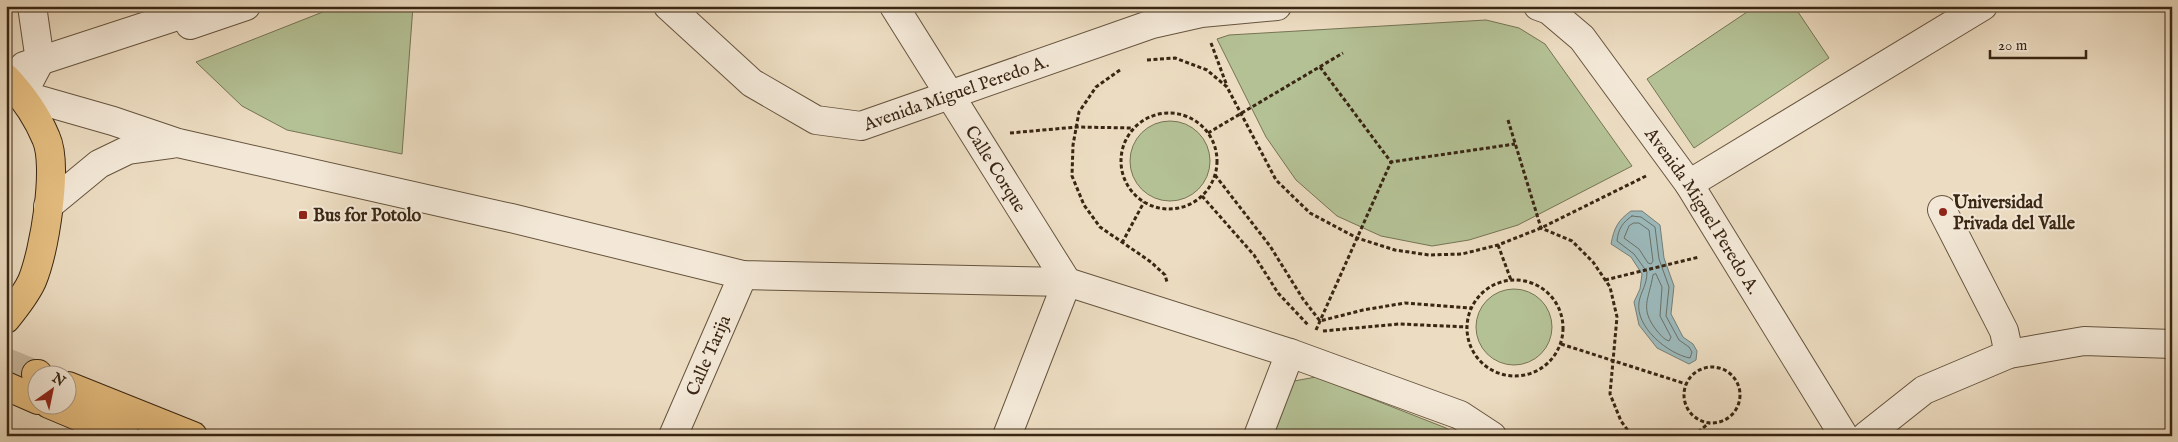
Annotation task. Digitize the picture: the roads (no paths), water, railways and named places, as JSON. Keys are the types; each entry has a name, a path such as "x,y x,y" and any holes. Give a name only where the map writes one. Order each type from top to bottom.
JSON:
{"main road":[{"path":"8,316 32,281 43,239 51,172 47,139 14,86"},
{"path":"6,386 28,384"},
{"path":"78,390 193,436"},
{"path":"70,414 111,433"}],"street":[{"path":"32,6 40,61"},
{"path":"6,72 208,6"},
{"path":"153,37 246,6"},
{"name":"Avenida Miguel Peredo A.","path":"668,6 752,83 816,120 861,126 951,96 1155,15 1277,6"},
{"name":"Calle Corque","path":"894,6 1067,282"},
{"name":"Avenida Miguel Peredo A.","path":"1538,6 1549,10 1582,38 1681,173 1844,436"},
{"path":"1681,173 1983,6"},
{"path":"40,61 14,86 178,143 511,218 742,275 1067,282 1290,353 1460,415 1492,436"},
{"path":"48,206 106,160 128,150 178,143"},
{"path":"1942,210 2004,331 2010,354"},
{"name":"Calle Tarija","path":"673,436 742,275"},
{"path":"1007,436 1067,282"},
{"path":"1866,436 1924,390 2010,354 2084,340 2172,344"},
{"path":"1258,436 1290,353"}],"water":[{"path":"1631,211 1642,211 1660,225 1664,258 1674,286 1671,314 1683,337 1693,344 1697,351 1696,360 1689,364 1657,348 1639,325 1634,302 1640,289 1642,274 1631,257 1611,244 1617,225"}],"tunnel":[{"path":"6,362 28,371"}],"place":[{"name":"Universidad Privada del Valle","path":"1943,212"},
{"name":"Bus for Potolo","path":"303,215"}]}
